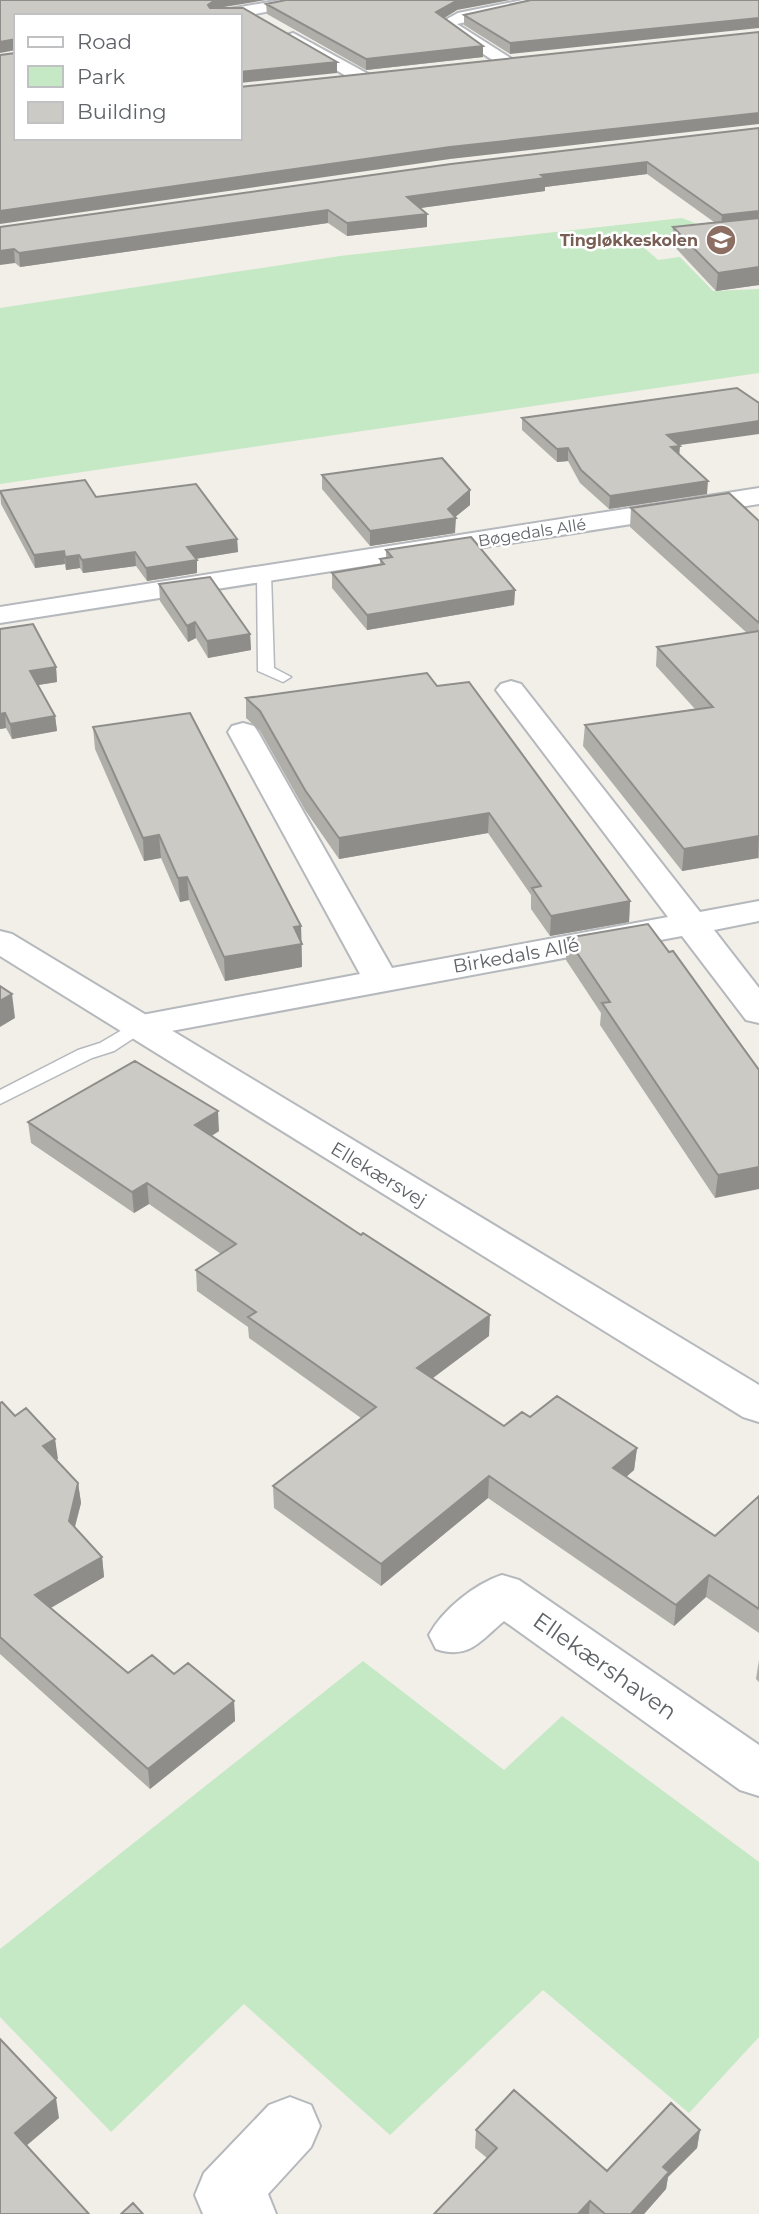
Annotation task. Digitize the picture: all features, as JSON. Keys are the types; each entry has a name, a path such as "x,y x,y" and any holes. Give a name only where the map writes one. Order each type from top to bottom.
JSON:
{"street":[{"path":"227,14 305,0"},
{"path":"482,67 516,63 446,24 463,16 547,0"},
{"path":"245,10 370,78 336,82"},
{"name":"Bøgedals Allé","path":"0,615 759,496"},
{"path":"511,690 759,1012"},
{"path":"243,732 381,980"},
{"name":"Birkedals Allé","path":"139,1026 759,911"},
{"name":"Ellekærsvej","path":"0,941 759,1406"},
{"name":"Ellekærshaven","path":"454,1635 502,1594 759,1774"},
{"path":"245,2214 226,2194 290,2126"}],"lane":[{"path":"264,574 266,671 283,677"},
{"path":"0,1098 85,1054 107,1047 139,1026"}],"green space":[{"path":"682,218 727,236 641,245 658,260 680,257 713,291 759,289 759,373 0,484 0,308 340,256"},
{"path":"363,1661 504,1770 562,1716 759,1862 759,2037 689,2113 543,1990 390,2135 244,2004 111,2132 0,2017 0,1949"}],"building":[{"path":"0,0 215,0 208,5 210,8 243,8 337,62 242,72 242,14 14,14 14,39 0,42"},
{"path":"286,0 458,0 436,12 483,46 366,59 266,4"},
{"path":"531,0 759,0 759,18 510,43 464,15"},
{"path":"759,32 759,113 450,147 0,211 0,55 14,53 14,140 242,140 242,87"},
{"path":"759,128 759,211 722,215 647,162 541,175 545,178 407,197 427,214 347,223 328,210 19,253 14,249 0,251 0,227 451,164"},
{"path":"759,218 759,267 718,273 673,227"},
{"path":"737,388 759,403 759,421 667,435 680,446 671,447 708,481 610,496 581,470 568,448 557,449 522,418"},
{"path":"442,458 470,490 448,509 456,518 370,531 322,475"},
{"path":"85,480 96,497 196,484 237,539 187,547 197,560 146,568 135,552 82,560 79,555 65,557 64,551 34,555 0,491"},
{"path":"729,493 759,521 759,623 631,508"},
{"path":"471,537 515,590 367,615 332,573 384,564 380,559 392,557 386,550"},
{"path":"210,577 250,634 207,641 195,622 187,626 159,584"},
{"path":"33,624 56,667 30,671 55,716 10,724 5,713 0,714 0,629"},
{"path":"759,631 759,836 684,849 585,725 713,707 657,647"},
{"path":"427,673 437,686 469,682 630,901 551,916 532,888 541,886 489,813 339,838 305,790 260,711 246,698"},
{"path":"190,713 301,926 294,927 302,944 224,957 187,877 178,878 159,835 143,838 93,727"},
{"path":"648,924 669,952 673,951 759,1070 759,1167 718,1175 602,1003 610,1002 567,938"},
{"path":"0,986 12,994 0,1001"},
{"path":"135,1061 218,1111 195,1125 361,1235 363,1233 490,1315 417,1368 504,1426 522,1412 530,1417 557,1396 637,1448 613,1468 715,1536 759,1496 759,1609 709,1575 676,1605 489,1476 381,1564 273,1486 376,1407 248,1317 256,1312 196,1270 236,1244 147,1183 132,1192 28,1122"},
{"path":"2,1402 15,1416 26,1408 55,1439 43,1446 78,1483 69,1521 102,1557 35,1595 128,1673 152,1655 174,1674 188,1663 234,1701 148,1769 0,1637"},
{"path":"0,2039 56,2098 15,2133 89,2214 0,2214"},
{"path":"514,2090 607,2171 671,2103 700,2130 663,2167 669,2172 631,2214 605,2214 590,2201 578,2214 434,2214 497,2148 476,2130"},
{"path":"133,2203 143,2214 121,2214"}],"place":[{"name":"Tingløkkeskolen","path":"721,240"}]}
